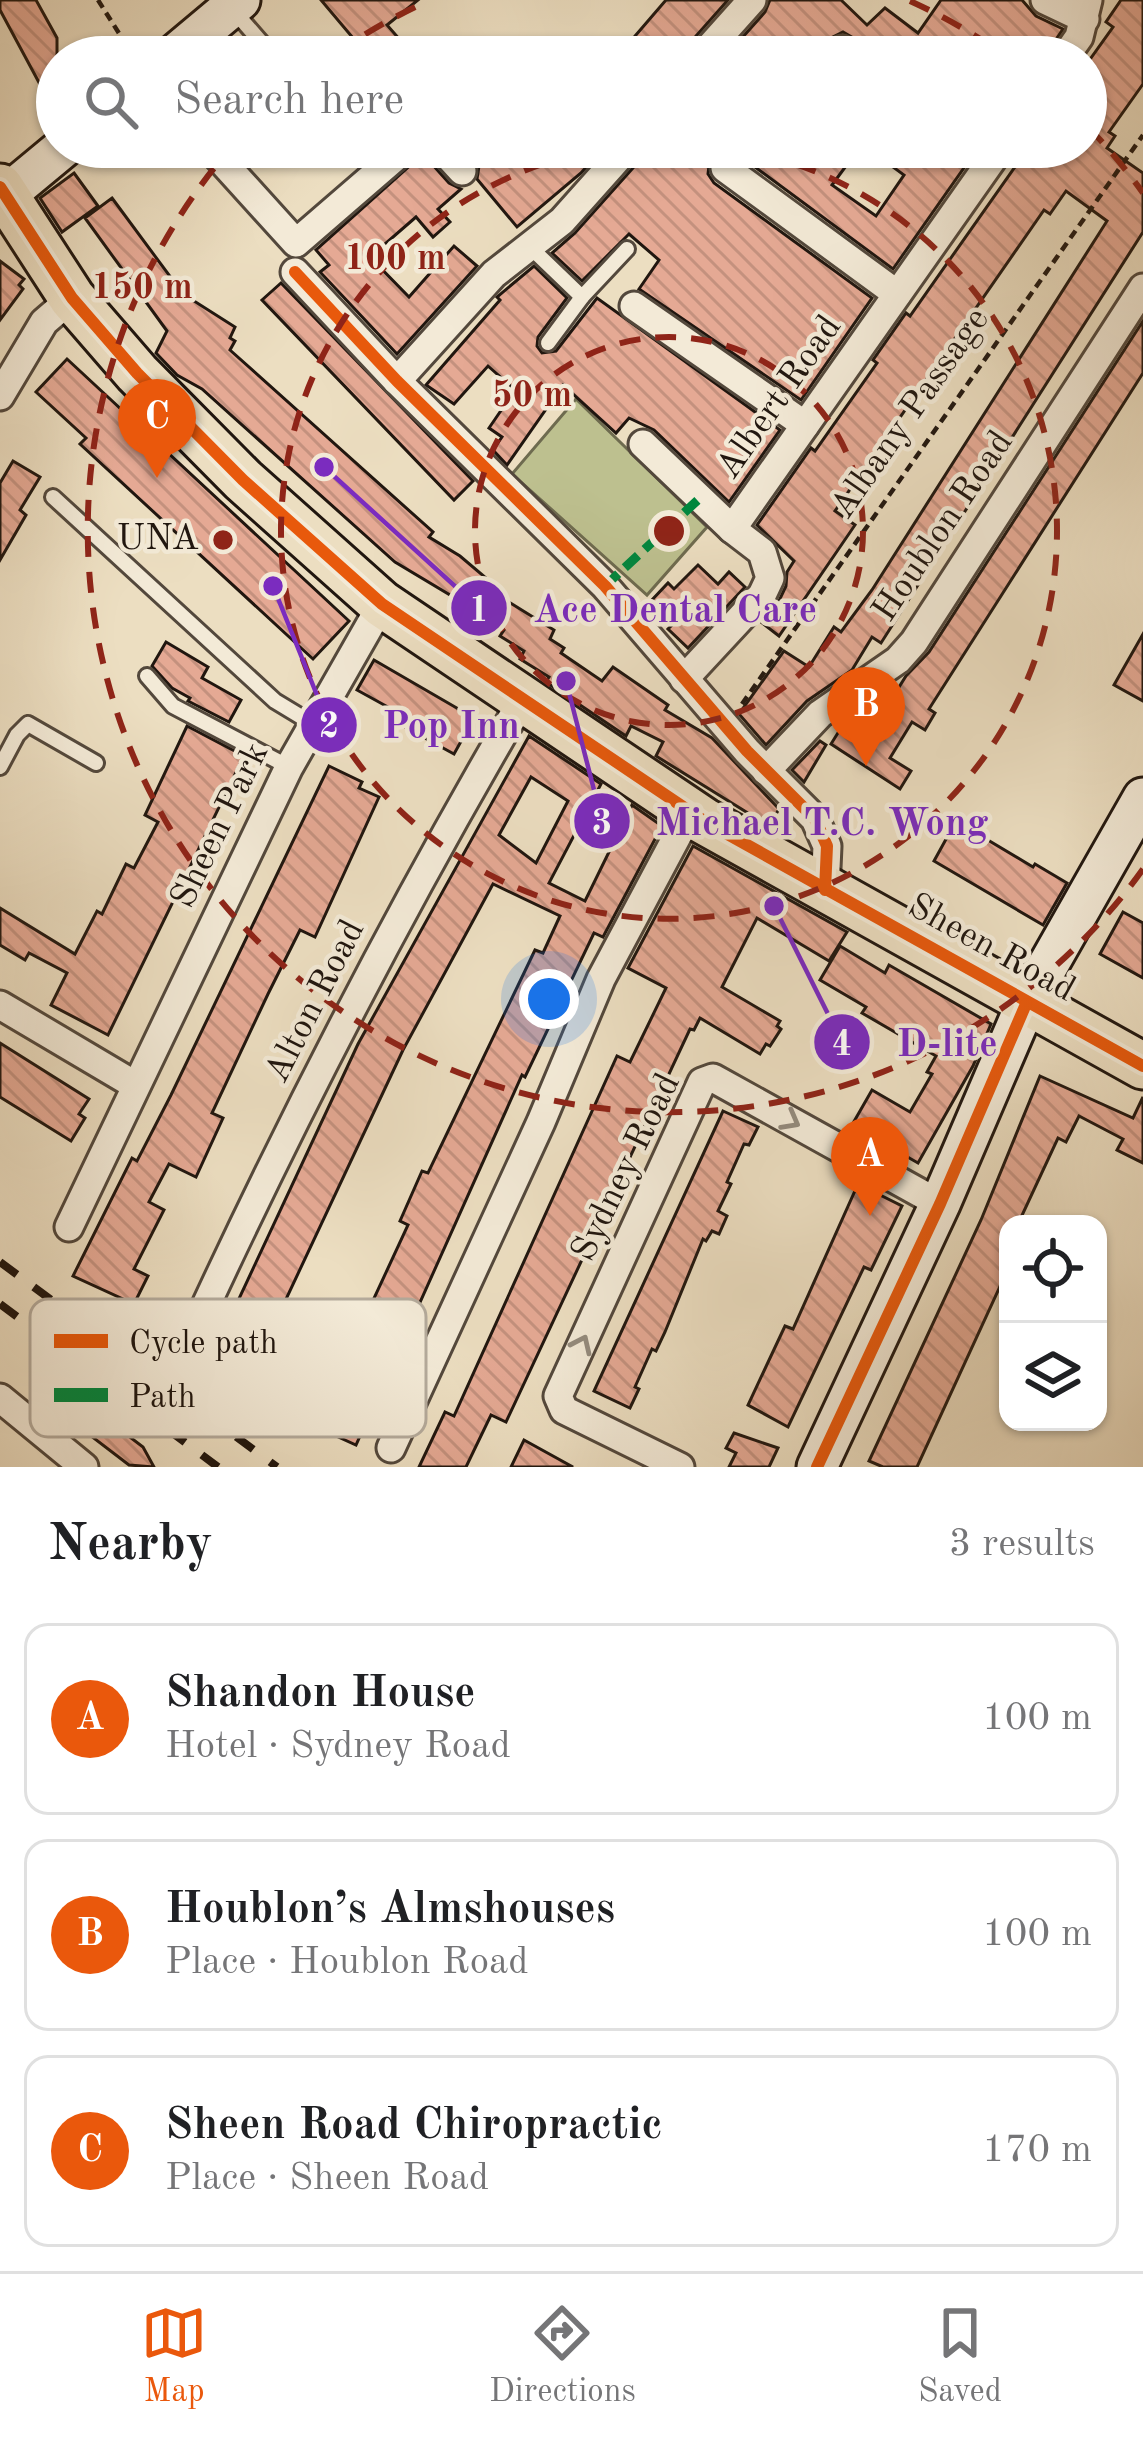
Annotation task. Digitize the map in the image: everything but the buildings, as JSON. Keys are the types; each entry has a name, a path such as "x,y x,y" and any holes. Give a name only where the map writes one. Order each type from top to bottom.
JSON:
{"main road":[{"name":"Sheen Road","path":"2,191 72,298 137,373 243,480 382,604 690,812 1143,1066"}],"street":[{"path":"719,36 752,0"},
{"path":"1045,0 1087,9"},
{"path":"196,36 235,3"},
{"path":"2,191 36,167"},
{"path":"228,168 296,243 383,168"},
{"path":"459,168 462,171"},
{"path":"397,382 494,274 562,221 609,168"},
{"path":"725,168 898,294"},
{"name":"Albert Road","path":"685,679 762,595 770,578 762,552 732,529 898,294 978,168"},
{"path":"296,272 397,382 605,586 724,725 815,819 827,846 825,890"},
{"name":"Houblon Road","path":"766,771 820,714 898,660 914,642 1143,288"},
{"path":"0,396 44,322 72,298"},
{"path":"634,306 805,425"},
{"path":"643,445 732,529"},
{"name":"Sheen Park","path":"69,1226 289,766 382,604"},
{"name":"Alton Road","path":"209,1299 258,1192 430,859 522,701"},
{"path":"817,1467 940,1204 1026,1004 1143,798"},
{"path":"426,1372 601,979 690,812"},
{"path":"0,1006 136,1085"},
{"name":"Sydney Road","path":"680,1467 564,1410 558,1396 701,1082 713,1078 940,1204"},
{"path":"0,1398 30,1425"},
{"path":"45,1437 84,1467"},
{"path":"391,1448 396,1437"}],"lane":[{"path":"235,3 259,36"},
{"path":"529,246 582,297"},
{"path":"548,344 582,297 627,249"},
{"path":"53,497 275,701 313,724"},
{"path":"147,676 173,706 289,766"},
{"path":"0,767 28,724 96,763"}],"path":[{"path":"98,0 121,36"}],"green space":[{"path":"576,399 707,527 647,595 512,474"}],"railway":[{"path":"0,1262 50,1299"},
{"path":"0,1304 30,1326"},
{"path":"178,1437 218,1467"},
{"path":"236,1437 277,1467"}],"marked path":[{"path":"605,586 700,498"}],"cycle path":[{"path":"0,187 72,298 137,373 243,480 382,604 704,821 1143,1066"},
{"path":"295,272 397,381 605,586 747,751 815,819 827,846 825,890"},
{"path":"817,1467 940,1204 1026,1004"}],"place":[{"name":"Ace Dental Care","path":"324,467"},
{"name":"Sheen Road Chiropractic","path":"157,478"},
{"name":"UNA","path":"223,540"},
{"name":"Pop Inn","path":"273,586"},
{"name":"Michael T.C. Wong","path":"566,681"},
{"name":"Houblon’s Almshouses","path":"866,766"},
{"name":"D-lite","path":"774,906"},
{"name":"Shandon House","path":"870,1216"}]}
